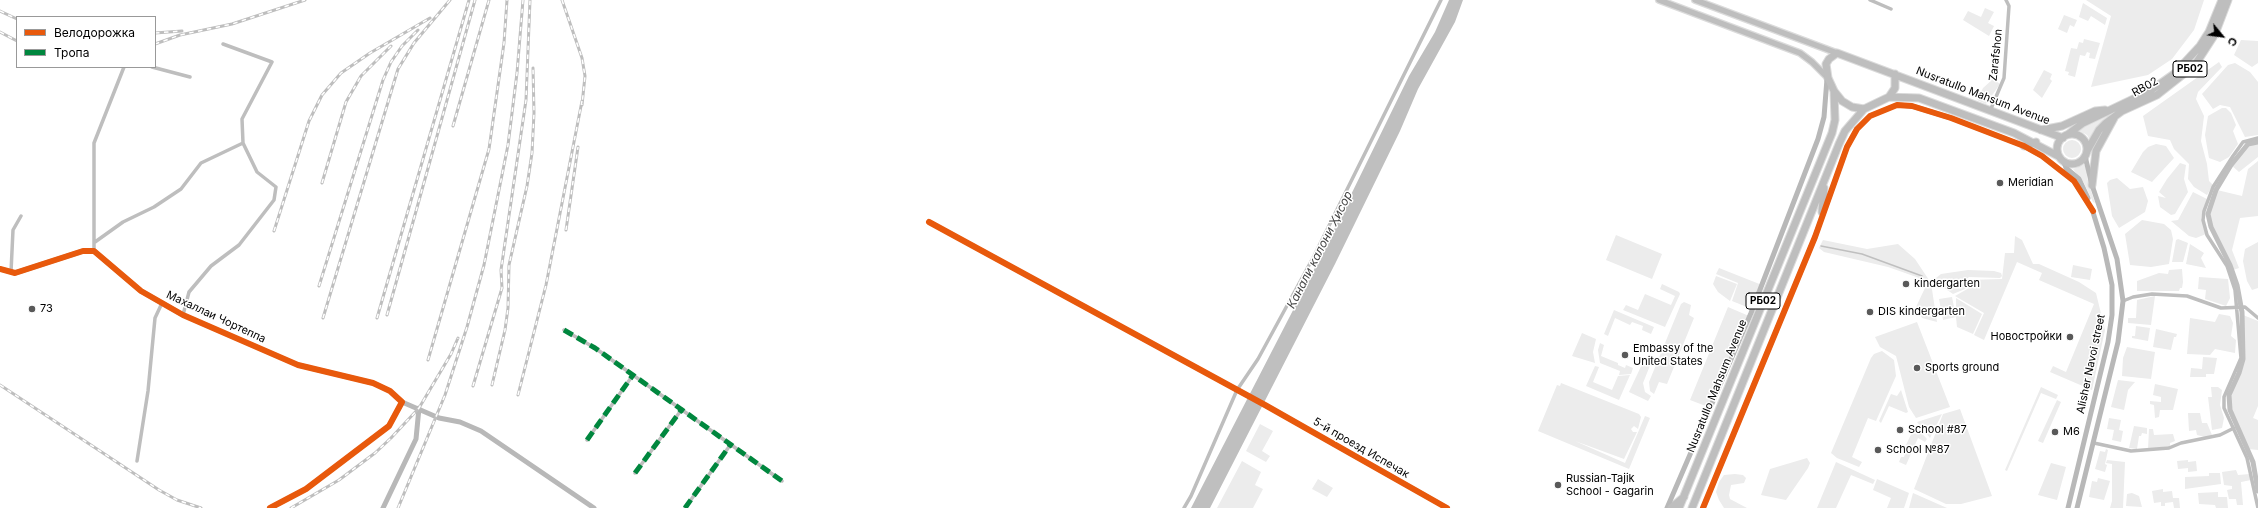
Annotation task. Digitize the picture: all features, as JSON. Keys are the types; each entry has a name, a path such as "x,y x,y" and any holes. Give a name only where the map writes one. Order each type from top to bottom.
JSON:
{"highway":[{"name":"RB02","path":"2114,112 2150,91 2189,60 2209,32 2222,0"},
{"name":"RB02","path":"2114,112 2122,111 2157,95 2194,65 2215,34 2228,0"},
{"name":"Nusratullo Mahsum Avenue","path":"1837,53 2040,130 2065,137"},
{"path":"1837,53 1829,58 1826,64 1828,78 1834,91 1842,101 1852,106 1864,108 1889,97 1895,88 1895,74"},
{"name":"Nusratullo Mahsum Avenue","path":"1679,508 1832,133 1835,120 1834,91"},
{"name":"Nusratullo Mahsum Avenue","path":"1889,97 1910,96 1930,101 2036,142 2058,156"},
{"name":"Nusratullo Mahsum Avenue","path":"1695,506 1845,131 1864,108"},
{"path":"2040,130 2058,128 2095,112 2114,112 2096,151 2092,185"},
{"name":"РБ02","path":"2065,137 2076,127 2114,112"},
{"name":"РБ02","path":"2086,153 2099,130 2114,112"},
{"path":"2074,135 2081,138 2086,144 2086,153 2076,164 2064,162 2058,156 2058,144 2065,137 2074,135"},
{"path":"2024,146 2036,142"},
{"path":"1822,212 1824,182"},
{"path":"1671,508 1684,497"}],"main road":[{"path":"1659,0 1676,3 1800,53 1812,62 1828,78"},
{"path":"1695,0 1837,53"}],"street":[{"path":"1184,508 1191,496 1238,390 1258,359 1314,256 1441,0"},
{"path":"1870,0 1891,9"},
{"name":"Zarafshon","path":"1990,111 2004,78 2009,6 2006,0"},
{"path":"183,315 189,292 211,266 239,245 274,200 276,187 257,172 243,143 242,119 272,62 223,44"},
{"path":"0,269 15,273 83,251 94,251 94,143 124,68"},
{"path":"156,68 190,77"},
{"path":"1667,508 1748,320 1818,139 1824,117 1828,78"},
{"path":"1703,508 1815,237 1822,212 1847,147 1857,129 1870,116 1883,110 1907,105 1928,110 2024,146 2042,156 2074,181 2093,211"},
{"path":"2258,138 2243,142 2240,146 2213,187 2204,212 2207,235 2227,266 2234,282 2241,358 2224,397 2224,408 2247,458 2258,508"},
{"path":"95,242 123,222 154,207 181,189 201,163 243,143"},
{"name":"Alisher Navoi street","path":"2077,508 2118,342 2123,301 2117,259 2092,185 2086,153"},
{"name":"Alisher Navoi street","path":"2064,162 2066,168 2079,179 2084,187 2093,211 2111,278 2112,315 2105,355 2068,508"},
{"path":"11,272 13,230 21,216"},
{"name":"5-й проезд Испечак","path":"929,222 1238,390 1447,508"},
{"name":"Махаллаи Чортеппа","path":"94,251 141,291 183,315 298,364 373,383 390,391 402,402 440,418 460,422 481,431 594,508"},
{"path":"2123,301 2133,297 2166,295 2187,296 2221,308 2245,307 2258,318"},
{"path":"137,461 148,391 155,318 162,303"},
{"path":"564,330 595,348 782,481"},
{"path":"587,440 633,375"},
{"path":"270,508 306,489 378,435 389,426 402,402"},
{"path":"383,508 416,439 419,408"},
{"path":"635,473 682,409"},
{"path":"2094,443 2131,451 2169,448 2181,443 2220,435 2234,428"},
{"path":"685,508 731,444"}],"shaded area":[{"path":"1449,0 1463,0 1455,22 1418,89 1400,131 1335,264 1210,508 1191,508 1322,254 1409,76 1435,32"},
{"path":"2086,0 2204,0 2194,30 2172,59 2148,75 2091,87 2111,16"},
{"path":"2083,3 2107,18 2105,25 2091,16 2088,21 2079,17"},
{"path":"1985,8 1994,12 1988,23 1994,26 1989,36 1963,20 1968,11 1981,17"},
{"path":"2064,15 2077,20 2074,27 2070,25 2067,33 2058,29"},
{"path":"2084,39 2100,43 2095,59 2089,58 2090,53 2087,52 2085,56 2080,55 2075,77 2068,75 2069,72 2065,71 2071,48 2077,49 2079,42 2083,43"},
{"path":"2241,40 2258,41 2258,63 2252,67 2234,55"},
{"path":"2219,62 2222,67 2198,92 2196,99 2204,116 2201,141 2207,164 2209,181 2213,185 2207,195 2194,187 2188,179 2189,164 2174,149 2170,140 2148,136 2143,116"},
{"path":"2235,63 2250,72 2258,82 2258,135 2245,137 2230,107 2220,105 2213,109 2202,94 2228,65"},
{"path":"2044,70 2052,74 2050,79 2052,81 2042,98 2033,90"},
{"path":"1993,79 2000,84 1986,104 1977,100 1983,88"},
{"path":"2222,108 2226,108 2231,113 2236,125 2233,131 2238,144 2229,157 2220,162 2209,158 2205,135 2208,116"},
{"path":"2119,110 2099,125 2090,140 2087,135 2076,129"},
{"path":"2072,140 2078,143 2081,149 2078,155 2072,158 2066,155 2063,149 2066,143"},
{"path":"2258,143 2258,157 2239,172 2231,165 2249,145"},
{"path":"2156,144 2166,146 2174,158 2152,182 2131,172 2143,152 2148,147"},
{"path":"2258,161 2258,216 2240,218 2232,250 2239,268 2233,270 2211,227 2209,214 2217,190 2242,196 2248,169"},
{"path":"2180,163 2186,165 2184,179 2188,192 2175,214 2171,215 2160,207 2158,196 2166,198 2159,192"},
{"path":"2086,164 2088,181 2095,203 2093,202 2084,183 2073,169"},
{"path":"2117,178 2130,189 2143,187 2148,201 2145,212 2119,228 2112,216 2107,183 2110,180"},
{"path":"2193,192 2207,199 2201,218 2206,234 2196,238 2189,236 2171,221 2178,220"},
{"path":"2142,220 2164,224 2171,230 2173,239 2169,264 2151,267 2130,265 2125,234"},
{"path":"1616,235 1662,254 1652,279 1606,260"},
{"path":"2015,236 2022,240 2033,264 2039,264 2079,282 2096,293 2105,330 2092,390 2050,372 2053,366 2066,372 2094,304 2039,280 2042,273 2017,262 1984,340 1974,335 1984,313 1955,296 1969,288 1969,280 2002,279 2005,253 2014,253"},
{"path":"2178,239 2188,243 2183,262 2172,262 2176,240"},
{"path":"1823,240 1867,249 1898,244 1915,259 1931,283 1937,322 1922,318 1916,307 1925,288 1925,280 1888,267 1824,252 1819,248"},
{"path":"2258,242 2258,288 2252,290 2247,281 2243,261 2245,249"},
{"path":"2190,244 2204,253 2201,258 2206,268 2186,264"},
{"path":"2073,265 2092,269 2090,280 2071,277"},
{"path":"1719,268 1762,285 1752,309 1732,301 1738,283 1716,274"},
{"path":"2182,269 2183,282 2182,288 2180,288 2179,291 2137,291 2137,281 2159,273 2168,274 2169,270"},
{"path":"1968,270 1994,271 2001,273 2002,276 2000,278 1969,277 1965,280 1967,286 1965,289 1953,294 1937,283 1936,278 1941,274"},
{"path":"1716,276 1737,284 1730,301 1718,292 1713,284"},
{"path":"2199,277 2228,279 2230,298 2226,306 2205,299 2206,290 2198,289"},
{"path":"1662,284 1679,292 1680,294 1665,327 1623,310 1626,305 1638,310 1645,294 1671,305 1675,296 1660,289"},
{"path":"2155,296 2151,325 2128,323 2128,318 2136,318 2137,300"},
{"path":"1952,297 1956,317 1943,320 1939,299"},
{"path":"1956,298 1982,314 1973,334 1957,327"},
{"path":"1684,302 1691,305 1689,315 1694,318 1667,384 1659,382 1654,394 1650,391 1649,382 1681,304"},
{"path":"1728,307 1749,316 1711,408 1690,400"},
{"path":"1614,310 1654,327 1651,334 1642,330 1643,326 1632,322 1630,325 1615,318 1608,336 1604,334"},
{"path":"2219,314 2230,316 2233,323 2231,336 2236,340 2235,353 2215,349 2210,355 2187,354 2190,318 2215,322"},
{"path":"2243,315 2258,321 2258,406 2253,418 2258,420 2258,450 2249,449 2231,410 2231,396 2245,359"},
{"path":"1917,322 1950,407 1916,418 1909,407 1896,356 1880,347 1875,337"},
{"path":"2136,326 2150,328 2148,341 2132,338 2132,336 2135,336"},
{"path":"2156,329 2177,334 2176,337 2174,337 2171,350 2153,347"},
{"path":"1582,333 1596,339 1593,352 1595,363 1572,356"},
{"path":"1600,343 1604,345 1601,356 1618,363 1618,365 1625,368 1626,365 1633,368 1631,374 1619,375 1620,371 1600,363 1598,350"},
{"path":"2127,347 2155,352 2151,379 2122,376 2123,358"},
{"path":"1882,351 1894,360 1896,376 1876,421 1868,418 1852,457 1862,462 1859,467 1837,458 1831,453 1871,358 1874,354"},
{"path":"2203,357 2217,358 2214,374 2206,374 2206,377 2190,377 2191,368 2202,369"},
{"path":"1644,360 1651,363 1643,383 1645,392 1651,396 1648,401 1629,392"},
{"path":"1595,366 1599,367 1593,382 1612,390 1618,376 1630,375 1619,400 1586,386"},
{"path":"2118,380 2135,382 2128,390 2124,410 2111,407"},
{"path":"1561,383 1639,414 1641,417 1638,429 1634,426 1631,429 1633,432 1637,432 1624,459 1575,441 1625,463 1645,416 1650,418 1629,469 1538,431 1557,385 1560,386"},
{"path":"2155,384 2178,389 2173,410 2160,410 2159,417 2155,418 2154,405 2150,404 2150,401 2161,402 2161,397 2153,395"},
{"path":"2041,387 2058,395 2056,399 2041,393 2007,471 2005,470"},
{"path":"2211,387 2218,387 2222,390 2220,405 2224,418 2222,428 2212,430 2208,397 2212,397"},
{"path":"1901,390 1908,412 1906,413 1889,406 1881,423 1879,421 1891,394 1897,396"},
{"path":"2057,400 2061,402 2043,443 2038,441"},
{"path":"1960,409 1992,496 1961,504 1946,504 1914,489 1943,414"},
{"path":"2188,413 2200,413 2202,423 2207,423 2212,435 2205,437 2197,435 2196,430 2189,431"},
{"path":"1942,414 1930,438 1917,422"},
{"path":"2109,418 2121,420 2119,430 2123,431 2121,442 2112,440 2114,430 2107,429"},
{"path":"1260,424 1273,431 1262,451 1270,456 1266,462 1246,451"},
{"path":"1915,426 1927,439 1925,442 1918,438 1906,465 1899,462 1901,457 1904,457 1908,447 1906,445"},
{"path":"2134,426 2147,428 2147,434 2142,433 2141,436 2139,436 2137,449 2129,448"},
{"path":"2149,429 2153,429 2154,435 2173,434 2175,441 2170,443 2170,446 2148,449"},
{"path":"2106,449 2108,450 2105,472 2095,469 2100,451 2105,452"},
{"path":"1807,458 1810,463 1808,468 1786,500 1761,495 1770,469"},
{"path":"2107,460 2125,462 2123,508 2110,508 2112,501 2112,464 2106,463"},
{"path":"2188,460 2188,462 2196,461 2197,471 2188,472 2188,468 2178,469 2177,461"},
{"path":"1242,461 1261,472 1255,485 1263,489 1253,508 1217,508"},
{"path":"1836,462 1875,480 1873,484 1851,475 1836,508 1817,508"},
{"path":"2051,463 2066,467 2057,500 2038,495"},
{"path":"2236,470 2238,475 2250,474 2251,480 2241,482 2243,505 2237,505 2236,499 2229,499 2227,490 2232,489 2232,486 2224,485 2222,472"},
{"path":"2209,473 2220,473 2221,484 2185,489 2185,477 2209,476"},
{"path":"1724,475 1743,475 1746,478 1744,483 1731,485 1729,495 1730,499 1747,508 1724,508 1716,492 1719,482"},
{"path":"2098,478 2110,481 2104,500 2089,497 2092,481 2097,482"},
{"path":"1318,479 1333,488 1327,497 1312,489"},
{"path":"1877,479 1909,493 1904,508 1887,508 1891,498 1873,490"},
{"path":"2163,489 2163,492 2172,491 2173,498 2179,498 2180,508 2174,508 2173,502 2165,503 2165,506 2161,506 2161,502 2154,503 2152,491"},
{"path":"2218,492 2218,497 2227,497 2228,508 2216,508 2215,505 2199,504 2198,493"},
{"path":"1913,493 1947,508 1909,508"},
{"path":"2132,493 2139,496 2142,507 2126,506 2127,494"}],"waterway":[{"path":"2258,142 2248,144 2231,165 2216,190 2208,214 2211,227 2230,265 2237,285 2242,312 2243,359 2239,373 2229,395 2230,410 2253,462 2258,491"},
{"path":"1821,246 1862,254 1922,276"}],"railway":[{"path":"156,44 180,35 232,24 305,0"},
{"path":"323,318 398,69 414,43 450,0"},
{"path":"377,318 469,0"},
{"path":"387,315 475,0"},
{"path":"453,126 489,0"},
{"path":"428,360 489,149 504,43 507,0"},
{"path":"398,508 445,395 467,327 484,265 508,145 517,73 523,0"},
{"path":"473,386 502,288 501,270 526,100 530,0"},
{"path":"562,0 582,58 585,76 582,105"},
{"path":"0,11 16,19"},
{"path":"274,231 309,121 322,95 341,73 370,53 430,18"},
{"path":"319,286 383,80 391,62 402,46 418,30"},
{"path":"156,33 182,31"},
{"path":"0,32 16,40"},
{"path":"322,183 346,102 361,76 391,46"},
{"path":"492,385 505,330 508,308 509,265 527,186 532,153 534,113 533,68"},
{"path":"518,395 546,285 582,101"},
{"path":"566,230 578,147"},
{"path":"291,508 339,480 375,453 391,438 419,408 451,354 458,338"},
{"path":"0,385 159,490 177,500 201,508"}],"marked path":[{"path":"564,330 595,348 782,481"},
{"path":"587,440 633,375"},
{"path":"635,473 682,409"},
{"path":"685,508 731,444"}],"cycle path":[{"path":"1703,508 1815,237 1847,147 1857,129 1870,116 1897,105 1912,106 1951,118 2024,146 2042,156 2074,181 2093,211"},
{"path":"929,222 1265,405 1447,508"},
{"path":"0,269 15,273 83,251 94,251 141,291 183,315 298,365 373,383 390,391 402,402 389,426 306,489 270,508"}],"place":[{"name":"Meridian","path":"2000,183"},
{"name":"kindergarten","path":"1906,284"},
{"name":"73","path":"32,309"},
{"name":"DIS kindergarten","path":"1870,312"},
{"name":"Новостройки","path":"2070,337"},
{"name":"Embassy of the United States","path":"1625,355"},
{"name":"Sports ground","path":"1917,368"},
{"name":"School #87","path":"1900,430"},
{"name":"М6","path":"2055,432"},
{"name":"School №87","path":"1878,450"},
{"name":"Russian-Tajik School - Gagarin","path":"1558,485"}],"water label":[{"name":"Канали калони Ҳисор","path":"1320,250"}]}
